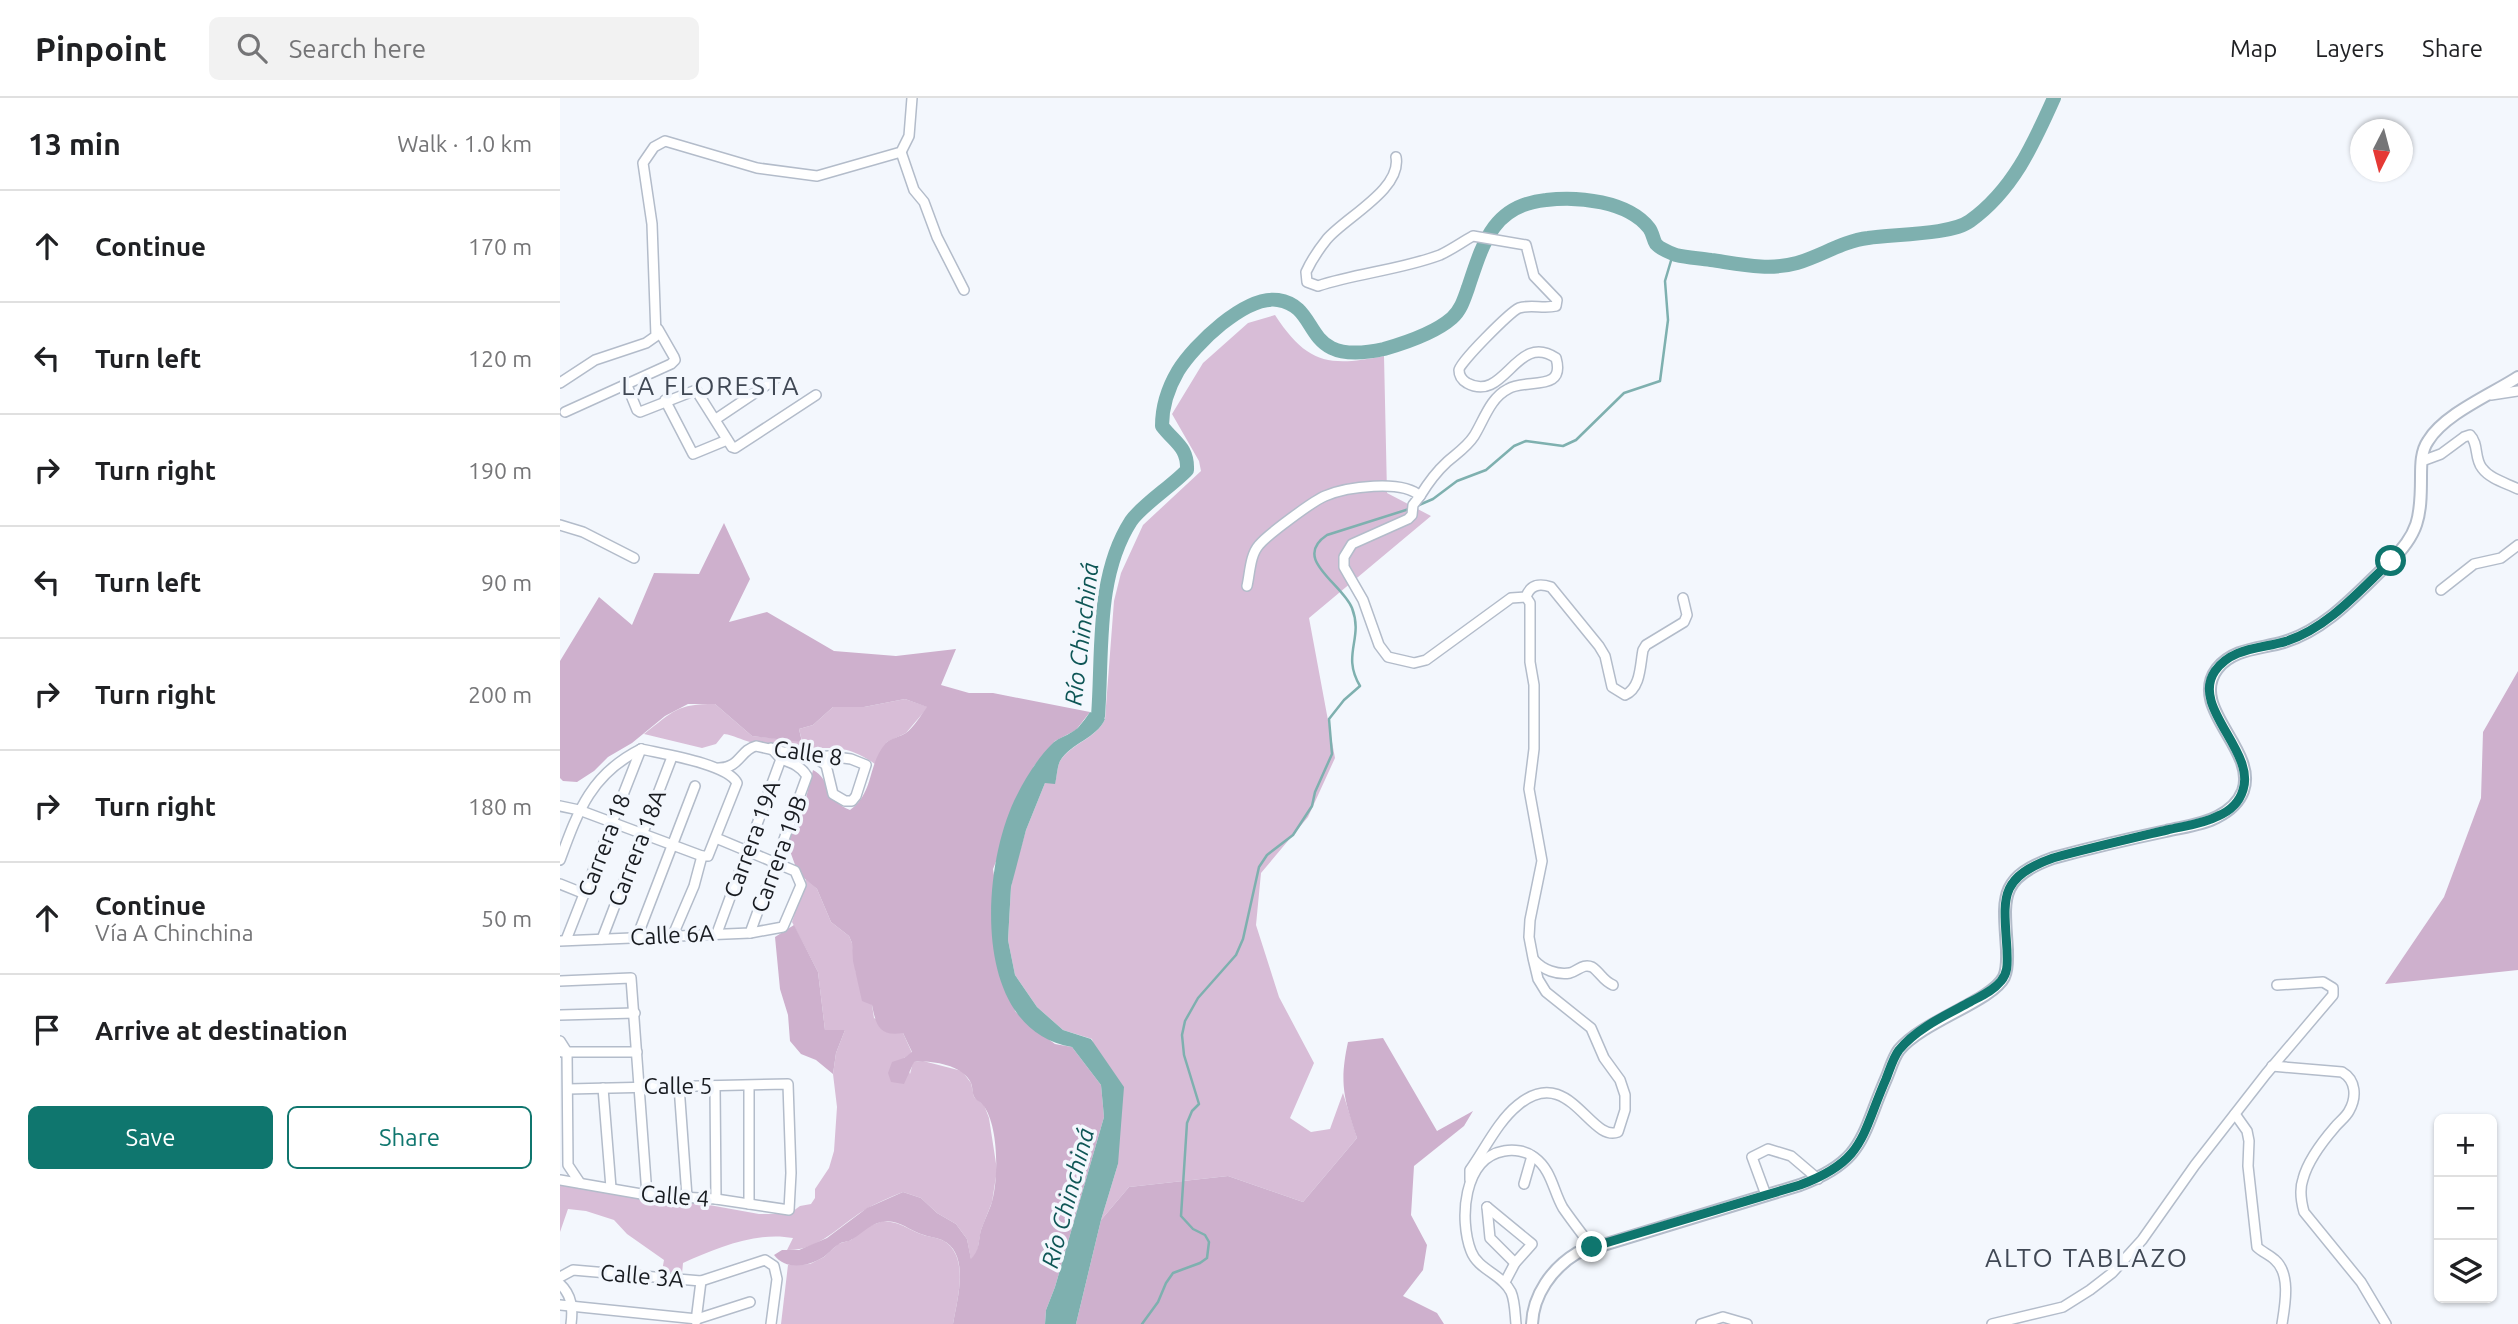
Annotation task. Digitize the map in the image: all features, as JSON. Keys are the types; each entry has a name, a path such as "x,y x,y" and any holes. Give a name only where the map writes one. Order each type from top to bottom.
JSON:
{"main road":[{"path":"1532,1324 1536,1301 1550,1277 1568,1258 1592,1247 1818,1179 1847,1161 1862,1141 1899,1050 1930,1024 1988,992 2003,980 2008,965 2005,902 2009,888 2018,875 2032,865 2053,858 2208,821 2233,807 2243,792 2244,774 2234,746 2210,699 2208,690 2212,676 2221,664 2235,654 2284,642 2315,628 2331,617 2391,561 2415,530 2419,518 2422,461 2426,443 2449,420 2518,377"}],"street":[{"path":"912,98 909,136 901,152 914,190 924,202 937,237 964,290"},
{"path":"560,383 595,360 656,336 652,224 643,163 654,147 665,141 757,168 817,176 901,152"},
{"path":"1396,158 1398,166 1395,176 1327,240 1306,272 1307,282 1318,286 1385,270 1441,254 1473,236 1526,245 1534,276 1554,295 1556,306 1525,306 1516,309 1501,320 1476,350 1466,356 1458,371 1467,383 1486,386 1494,384 1519,359 1538,352 1548,353 1556,358 1557,373 1554,379 1547,383 1515,385 1498,396 1473,437 1435,475 1413,505 1411,515 1352,544 1344,557 1344,567 1363,600 1379,645 1388,657 1414,663 1426,660 1511,598 1526,597"},
{"path":"565,412 675,360 657,327"},
{"path":"716,419 774,380"},
{"path":"626,383 637,410 645,411 665,400 696,390 732,447 739,447 816,395"},
{"path":"2489,395 2518,391"},
{"path":"665,400 693,454 727,440"},
{"path":"2422,461 2441,454 2470,435 2476,441 2481,467 2492,477 2518,489"},
{"path":"1247,586 1254,552 1261,542 1306,507 1325,496 1374,486 1407,489 1420,496"},
{"path":"560,525 583,532 634,558"},
{"path":"2441,590 2474,564 2501,558 2518,545"},
{"path":"1526,597 1529,589 1535,586 1551,586 1599,646 1605,656 1612,687 1625,695 1632,693 1635,686 1646,645 1684,622 1687,615 1683,598"},
{"path":"1516,1324 1513,1295 1505,1282 1475,1260 1471,1251 1466,1225 1471,1170 1506,1118 1516,1106 1534,1094 1545,1090 1558,1094 1591,1118 1605,1133 1612,1134 1618,1132 1622,1124 1625,1095 1620,1080 1604,1058 1591,1028 1546,992 1538,979 1533,958 1529,937 1530,920 1542,861 1529,789 1534,749 1534,685 1530,662 1530,603 1526,597"},
{"name":"Calle 8","path":"717,768 731,767 750,748 771,748 816,758 828,756 851,759 866,765 852,801"},
{"name":"Carrera 19A","path":"717,933 781,759 771,748"},
{"path":"560,806 579,810 672,846 708,856 737,783 734,777 717,768 641,749 623,758 604,773 579,810 560,860"},
{"name":"Carrera 18","path":"563,940 585,894 641,749"},
{"name":"Carrera 18A","path":"602,939 672,757"},
{"name":"Carrera 19B","path":"816,758 826,765 833,794 845,801 852,801"},
{"name":"Carrera 19B","path":"750,933 807,776 803,769 781,759"},
{"path":"637,937 695,786"},
{"path":"716,838 777,862"},
{"path":"673,935 694,886 702,856"},
{"name":"Calle 6A","path":"563,940 750,933 783,927 801,885 794,871 777,862"},
{"path":"560,884 585,894"},
{"path":"1533,958 1541,968 1555,971 1570,973 1581,967 1593,968 1605,982 1613,985"},
{"path":"560,981 631,978 647,1195"},
{"path":"1992,1324 2063,1307 2112,1273 2142,1240 2195,1165 2272,1066 2333,995 2333,988 2323,982 2277,985"},
{"path":"560,1015 635,1013"},
{"path":"560,1041 568,1089 564,1167 580,1183"},
{"path":"563,1052 637,1052"},
{"path":"2272,1066 2342,1072 2349,1076 2353,1083 2353,1100 2349,1112 2312,1158 2302,1180 2300,1197 2304,1212 2361,1282 2386,1324"},
{"name":"Calle 5","path":"568,1089 788,1084 791,1172 789,1210"},
{"path":"679,1086 687,1197"},
{"path":"715,1086 716,1199"},
{"path":"749,1086 749,1204"},
{"path":"603,1088 611,1188"},
{"path":"2235,1114 2243,1124 2249,1140 2248,1166 2257,1247 2273,1257 2280,1265 2283,1276 2286,1298 2282,1324"},
{"path":"1766,1195 1752,1157 1768,1149 1791,1156 1818,1179"},
{"path":"1470,1180 1482,1161 1496,1153 1513,1150 1532,1156 1546,1171 1562,1205 1592,1247"},
{"path":"1524,1184 1532,1156"},
{"name":"Calle 4","path":"560,1180 647,1195 716,1199 789,1210"},
{"path":"1505,1282 1515,1263 1532,1244 1487,1207 1490,1238 1515,1263"},
{"name":"Calle 3A","path":"560,1277 573,1270 701,1281 765,1260 774,1266 777,1279 771,1324"},
{"path":"696,1322 701,1281"},
{"path":"560,1284 565,1288 573,1307 572,1324"},
{"path":"560,1306 696,1322 750,1302"},
{"path":"1701,1324 1723,1318 1747,1324"}],"shaded area":[{"path":"1275,315 1298,344 1321,358 1348,361 1384,356 1387,493 1431,516 1309,618 1335,758 1308,817 1261,873 1256,925 1279,997 1314,1063 1290,1118 1311,1132 1330,1129 1343,1093 1357,1138 1303,1202 1228,1176 1129,1187 1101,1220 1118,1164 1092,1039 1063,1030 1037,1007 1015,975 1008,940 1011,887 1026,830 1045,783 1055,783 1060,761 1096,731 1105,719 1114,601 1121,573 1143,525 1201,471 1199,461 1172,414 1203,363 1248,323"},
{"path":"724,523 750,579 729,622 767,612 834,651 896,656 956,649 941,685 969,693 993,693 1090,712 1076,730 1055,741 1034,766 993,869 1015,1011 1055,1044 1072,1047 1101,1085 1104,1117 1046,1310 1045,1324 953,1324 960,1278 957,1255 951,1246 942,1240 897,1223 876,1223 853,1239 839,1244 824,1257 810,1263 790,1265 774,1255 782,1250 799,1250 827,1238 867,1208 903,1192 921,1198 937,1213 956,1224 967,1239 971,1259 977,1249 994,1195 995,1139 988,1114 974,1096 971,1083 954,1068 921,1062 914,1062 904,1084 891,1082 888,1073 892,1062 912,1052 903,1033 889,1033 880,1028 872,1005 862,1001 849,936 831,922 817,889 798,873 790,851 790,836 801,818 813,770 823,778 837,802 850,810 864,795 880,751 890,740 909,730 927,707 905,699 864,707 833,707 813,725 799,729 802,742 752,736 715,704 688,704 665,716 577,782 563,781 560,778 560,661 599,597 632,625 654,573 699,574"},
{"path":"2518,671 2518,970 2385,984 2444,897 2481,798 2483,732"},
{"path":"905,699 928,707 906,733 887,742 875,764 851,751 840,749 767,745 724,734 716,744 702,748 644,734 683,707 715,704 752,736 802,741 799,729 813,725 833,707 864,707"},
{"path":"806,879 817,889 831,922 849,936 856,973 872,1005 874,1018 903,1033 912,1053 904,1058 910,1074 913,1062 923,1061 962,1071 971,1083 974,1097 984,1105 989,1118 997,1170 992,1202 981,1230 977,1253 971,1260 967,1239 956,1224 937,1213 921,1198 903,1192 868,1208 828,1237 809,1246 787,1250 793,1238 779,1236 751,1239 683,1263 682,1274 662,1271 664,1260 627,1234 614,1220 586,1211 568,1209 560,1232 560,1184 647,1200 687,1201 759,1214 789,1214 800,1206 811,1204 815,1198 815,1189 829,1168 834,1151 837,1107 833,1074 836,1053 845,1030 825,1030 818,972 792,922"},
{"path":"794,925 818,972 825,1030 845,1030 836,1053 833,1074 816,1060 801,1054 790,1041 788,1015 780,989 775,937"},
{"path":"1383,1038 1437,1131 1473,1111 1464,1126 1414,1166 1411,1215 1427,1245 1423,1270 1403,1296 1437,1313 1444,1324 1076,1324 1101,1220 1129,1187 1228,1176 1303,1202 1357,1138 1344,1091 1348,1042"},
{"path":"883,1221 944,1241 952,1248 957,1257 960,1280 953,1324 781,1324 788,1265 810,1264 824,1257 838,1244 851,1240 867,1227"}],"water":[{"path":"1090,712 1105,719 1096,731 1065,755 1059,763 1055,784 1045,783 1026,830 1011,887 1008,940 1015,975 1037,1007 1063,1030 1091,1039 1124,1087 1118,1164 1101,1220 1076,1324 1045,1324 1046,1310 1104,1117 1101,1085 1072,1047 1039,1034 1015,1010 1000,978 992,940 991,901 996,861 1005,825 1017,795 1048,748 1077,728"}],"waterway":[{"name":"Río Chinchiná","path":"1086,729 1098,716 1106,590 1119,543 1136,515 1187,470 1183,450 1162,426 1169,391 1178,371 1196,348 1236,313 1265,301 1278,300 1292,305 1302,313 1325,344 1338,350 1357,353 1410,341 1429,333 1458,311 1485,242 1502,218 1528,203 1546,200 1587,200 1616,206 1640,219 1650,230 1656,244 1669,252 1685,257 1754,266 1797,263 1859,240 1950,229 1970,221 1985,209 2010,181 2030,149 2054,98"},
{"path":"1419,505 1433,499 1457,481 1486,470 1514,446 1526,441 1563,446 1576,440 1624,393 1660,381 1668,320 1665,281 1673,254"},
{"path":"1142,1324 1158,1302 1173,1273 1207,1258 1209,1242 1205,1235 1193,1229 1181,1216 1187,1123 1192,1111 1199,1104 1184,1055 1182,1035 1185,1021 1198,998 1236,955 1243,939 1259,867 1267,855 1293,835 1312,806 1315,792 1332,754 1329,719 1360,686 1352,665 1356,629 1352,608 1322,571 1314,553 1317,544 1327,535 1409,509"}],"district":[{"name":"LA FLORESTA","path":"711,386"},
{"name":"ALTO TABLAZO","path":"2087,1258"}],"route":[{"path":"1592,1247 1800,1185 1827,1175 1847,1161 1862,1141 1899,1050 1930,1024 1988,992 2003,980 2008,965 2005,902 2012,881 2032,865 2208,821 2233,807 2243,792 2244,774 2234,746 2210,699 2209,683 2216,670 2235,654 2284,642 2315,628 2331,617 2391,561"}]}
